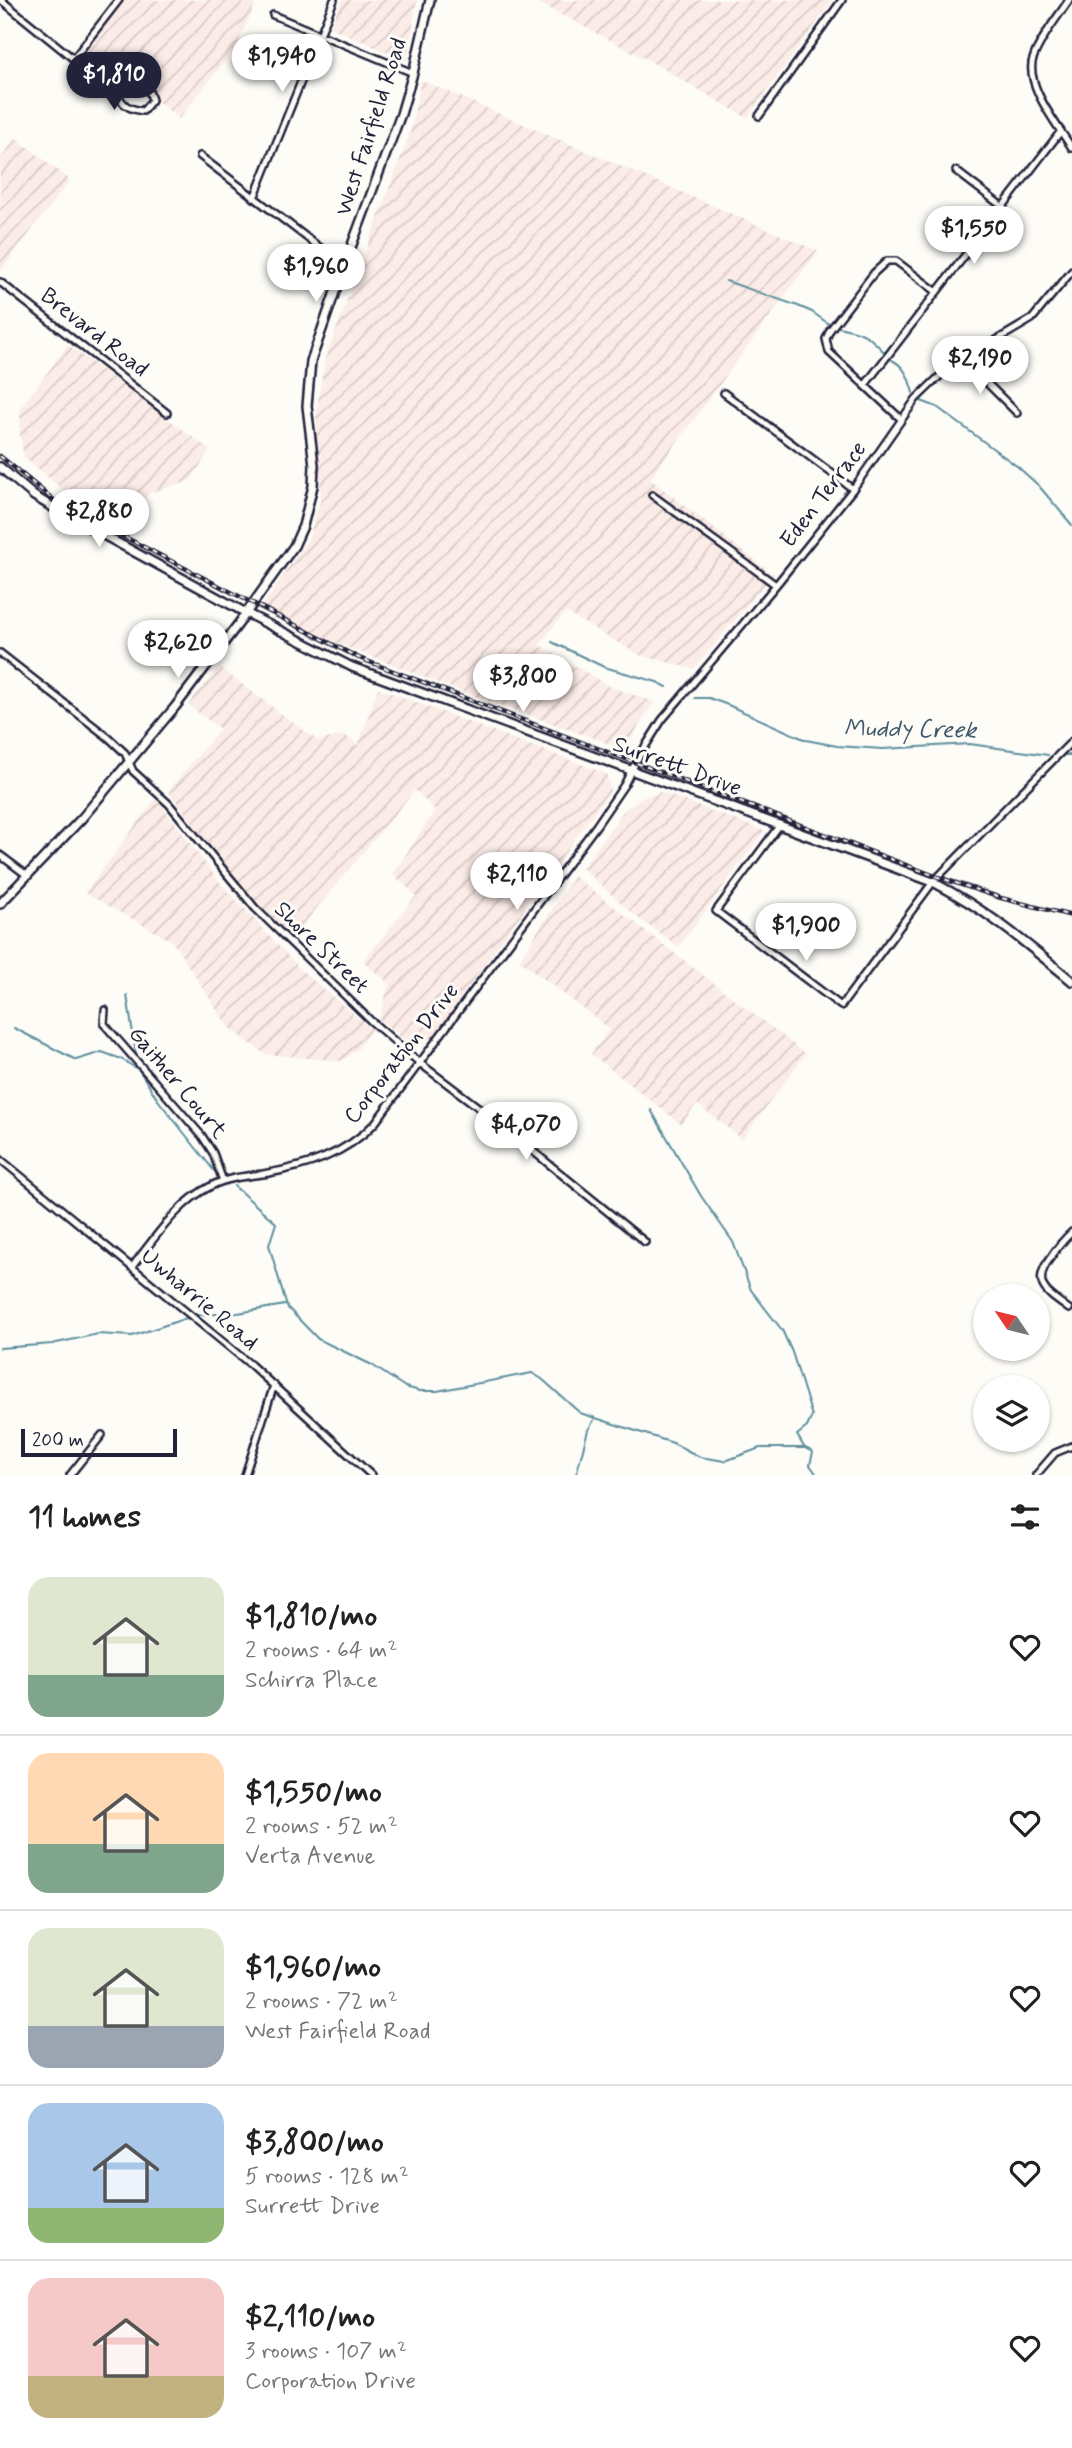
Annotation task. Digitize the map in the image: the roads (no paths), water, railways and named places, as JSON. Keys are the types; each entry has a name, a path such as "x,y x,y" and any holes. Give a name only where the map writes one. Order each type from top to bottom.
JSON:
{"street":[{"path":"1,0 102,82 117,91 120,100 132,110 143,110 152,100 148,88 140,84 117,91"},
{"path":"74,58 119,0"},
{"path":"254,198 334,0"},
{"name":"West Fairfield Road","path":"0,904 69,832 175,707 294,545 309,507 314,465 308,424 311,361 389,150 414,73 430,0"},
{"path":"759,116 842,0"},
{"path":"1069,0 1034,55 1031,68 1037,90 1072,148"},
{"path":"273,15 414,73"},
{"path":"865,385 1061,131"},
{"path":"200,156 344,266"},
{"path":"956,171 1003,207"},
{"path":"901,419 827,348 825,339 874,273 887,261 896,261 937,292"},
{"name":"Eden Terrace","path":"631,771 668,713 853,489 901,419 930,384 1032,319 1072,271"},
{"name":"Brevard Road","path":"0,282 167,413"},
{"path":"964,360 1017,413"},
{"path":"724,393 853,489"},
{"name":"Surrett Drive","path":"0,467 51,507 246,613 364,672 933,882 969,900 1072,981"},
{"path":"652,495 776,585"},
{"name":"Shore Street","path":"0,653 125,753 133,771 169,804 209,855 270,924 371,1021 421,1064 646,1242"},
{"path":"779,826 716,911 841,1006 933,882 1072,741"},
{"name":"Corporation Drive","path":"132,1267 184,1205 205,1189 223,1181 305,1165 351,1144 376,1122 589,836 631,771"},
{"path":"0,855 28,876"},
{"name":"Gaither Court","path":"105,1010 104,1024 202,1136 213,1153 223,1181"},
{"name":"Uwharrie Road","path":"0,1159 274,1385 371,1475"},
{"path":"1069,1309 1045,1290 1041,1276 1045,1264 1072,1232"},
{"path":"246,1475 274,1385"},
{"path":"70,1475 102,1435"},
{"path":"1036,1475 1055,1453 1072,1446"}],"waterway":[{"path":"726,281 798,306 829,324"},
{"path":"838,327 864,334 884,352"},
{"path":"892,360 904,370 913,393"},
{"path":"921,401 937,407 1018,467 1038,485 1072,525"},
{"name":"Muddy Creek","path":"552,642 604,667 667,687"},
{"name":"Muddy Creek","path":"695,698 709,698 806,740 837,746 883,749 970,744 1048,755"},
{"name":"Muddy Creek","path":"1065,755 1072,755"},
{"path":"127,995 136,1054"},
{"path":"14,1028 76,1060 102,1052 139,1070"},
{"path":"139,1070 158,1100 215,1172"},
{"path":"651,1110 701,1196 733,1242 751,1290 782,1330 792,1352 812,1416 807,1427 797,1435 804,1447"},
{"path":"234,1186 276,1223 269,1245 287,1307 318,1339 372,1365 405,1387 420,1391 437,1391 532,1373 580,1413 673,1443 700,1457 725,1461 760,1448 805,1448 813,1452 810,1465 817,1475"},
{"path":"196,1315 238,1313 285,1305"},
{"path":"0,1348 52,1344 98,1334 132,1336 187,1318"},
{"path":"576,1475 588,1430 594,1420"}],"railway":[{"path":"0,456 55,501 359,658 938,877 1001,898 1072,916"}]}
